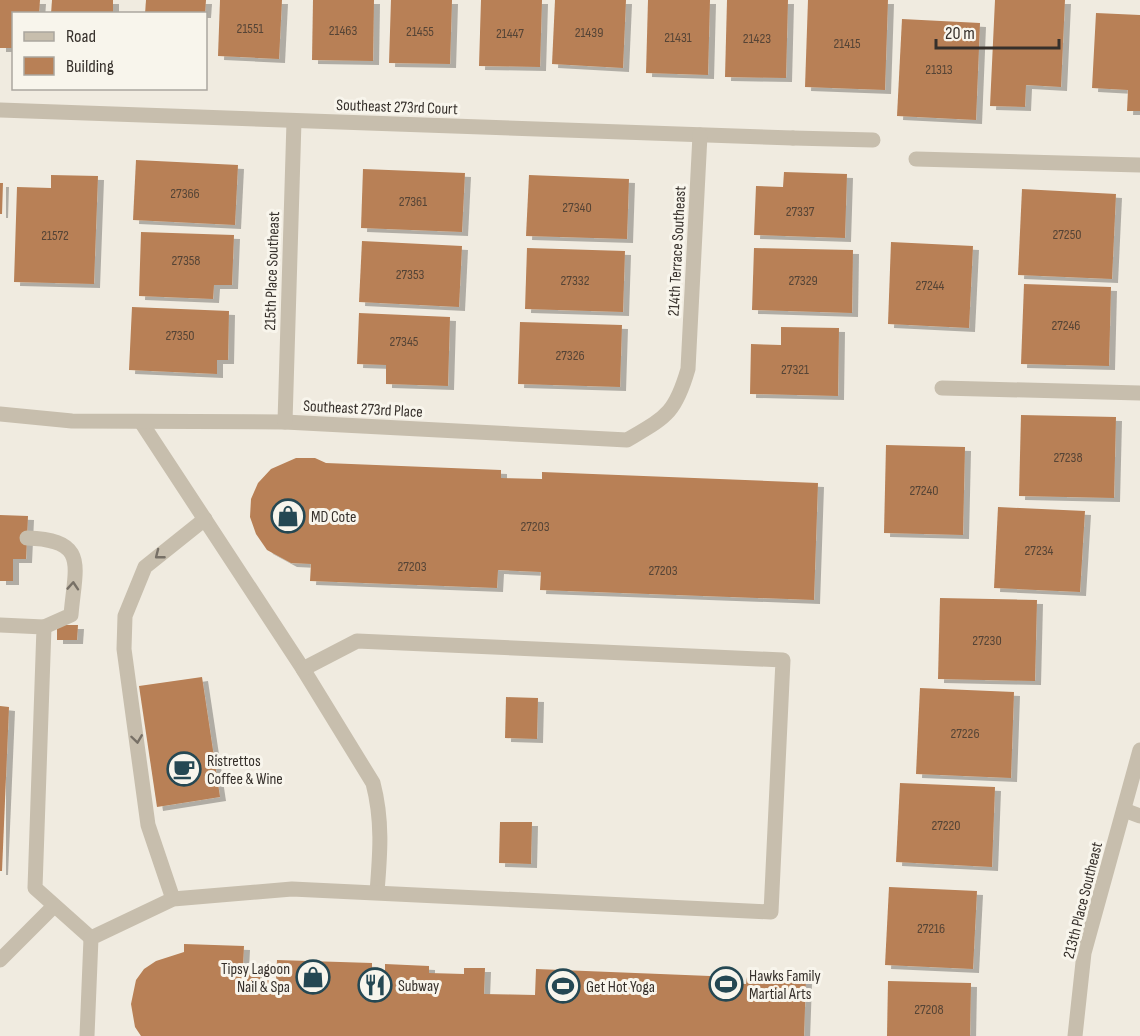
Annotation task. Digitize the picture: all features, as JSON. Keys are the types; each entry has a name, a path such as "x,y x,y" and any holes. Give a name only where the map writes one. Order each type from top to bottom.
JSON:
{"street":[{"name":"Southeast 273rd Court","path":"0,110 873,140"},
{"name":"215th Place Southeast","path":"285,422 294,121"},
{"name":"214th Terrace Southeast","path":"688,369 700,135"},
{"path":"916,159 1140,165"},
{"name":"Southeast 273rd Place","path":"0,414 72,421 285,422 627,440 662,419 679,399 688,369"},
{"path":"942,388 1140,393"},
{"path":"141,422 303,669 373,783 378,804 381,838 377,892"},
{"path":"173,899 148,825 124,649 125,616 145,567 205,519"},
{"path":"0,625 44,627 71,615 75,557 67,545 49,539 27,538"},
{"path":"44,627 35,888 91,938"},
{"path":"91,938 173,899 292,889 771,912 783,660 357,641 303,669"},
{"name":"213th Place Southeast","path":"1075,1036 1084,953 1140,750"},
{"path":"1124,810 1140,816"},
{"path":"0,960 54,906"},
{"path":"87,1036 91,938"}],"building":[{"path":"0,0 40,0 39,12 12,12 12,48 0,48"},
{"path":"52,0 113,0 113,12 51,12"},
{"path":"146,0 206,0 205,12 145,12"},
{"path":"220,0 282,0 279,59 218,56"},
{"path":"313,0 374,0 373,61 312,60"},
{"path":"391,0 452,0 450,64 389,63"},
{"path":"481,0 542,0 540,67 479,66"},
{"path":"555,0 626,0 623,68 552,64"},
{"path":"648,0 710,0 708,75 646,73"},
{"path":"727,0 788,0 786,78 725,77"},
{"path":"808,0 888,0 885,90 805,87"},
{"path":"995,0 1065,0 1061,87 1026,85 1025,107 990,106"},
{"path":"1096,13 1140,15 1140,111 1127,111 1128,90 1092,88"},
{"path":"902,19 980,23 976,120 897,116"},
{"path":"136,160 238,165 235,225 133,220"},
{"path":"363,169 465,173 462,232 361,228"},
{"path":"784,172 847,174 845,238 754,235 756,186 783,187"},
{"path":"51,175 98,176 94,284 14,282 17,187 51,188"},
{"path":"529,175 629,179 627,239 526,236"},
{"path":"0,183 3,183 2,214 0,214"},
{"path":"1022,189 1116,194 1112,279 1018,275"},
{"path":"141,232 234,235 232,285 214,285 213,299 139,296"},
{"path":"362,241 462,246 459,307 359,302"},
{"path":"891,242 973,246 969,328 888,324"},
{"path":"527,248 625,251 623,312 525,309"},
{"path":"754,248 853,250 852,313 752,310"},
{"path":"1024,284 1111,287 1109,366 1021,364"},
{"path":"132,307 229,311 228,360 217,360 217,374 129,370"},
{"path":"359,313 450,317 448,386 386,384 386,365 357,364"},
{"path":"520,322 622,325 620,387 518,384"},
{"path":"781,327 839,328 838,396 750,394 751,344 781,345"},
{"path":"1021,415 1116,417 1114,498 1019,496"},
{"path":"886,445 965,447 963,535 884,533"},
{"path":"296,458 315,458 326,463 501,470 501,478 542,479 542,472 818,483 814,600 540,590 541,572 498,570 497,588 310,581 311,564 291,563 267,550 256,534 250,517 251,499 258,483 271,469"},
{"path":"998,507 1085,511 1080,592 994,588"},
{"path":"0,515 28,516 26,559 13,559 13,581 0,581"},
{"path":"940,598 1037,600 1035,681 938,679"},
{"path":"57,625 78,625 77,640 57,640"},
{"name":"Ristrettos Coffee & Wine","path":"202,677 220,797 157,807 139,686"},
{"path":"920,688 1014,692 1011,778 916,774"},
{"path":"506,697 538,698 537,739 505,738"},
{"path":"0,706 9,707 2,871 0,871"},
{"path":"900,783 995,787 992,867 896,862"},
{"path":"500,822 532,822 531,864 499,863"},
{"path":"889,887 977,891 973,969 885,965"},
{"path":"184,944 244,946 243,965 261,965 260,980 276,981 277,960 372,963 372,973 385,973 385,964 429,966 429,973 464,974 464,968 485,968 484,994 535,995 536,969 710,976 710,982 746,984 747,977 806,979 804,1036 141,1036 135,1027 131,1004 136,980 144,969 156,961 184,952"},
{"path":"888,981 971,983 970,1036 887,1036"}],"place":[{"name":"MD Cote","path":"288,516"},
{"name":"Ristrettos Coffee & Wine","path":"184,769"},
{"name":"Tipsy Lagoon Nail & Spa","path":"313,977"},
{"name":"Hawks Family Martial Arts","path":"726,984"},
{"name":"Subway","path":"375,985"},
{"name":"Get Hot Yoga","path":"563,986"}]}
